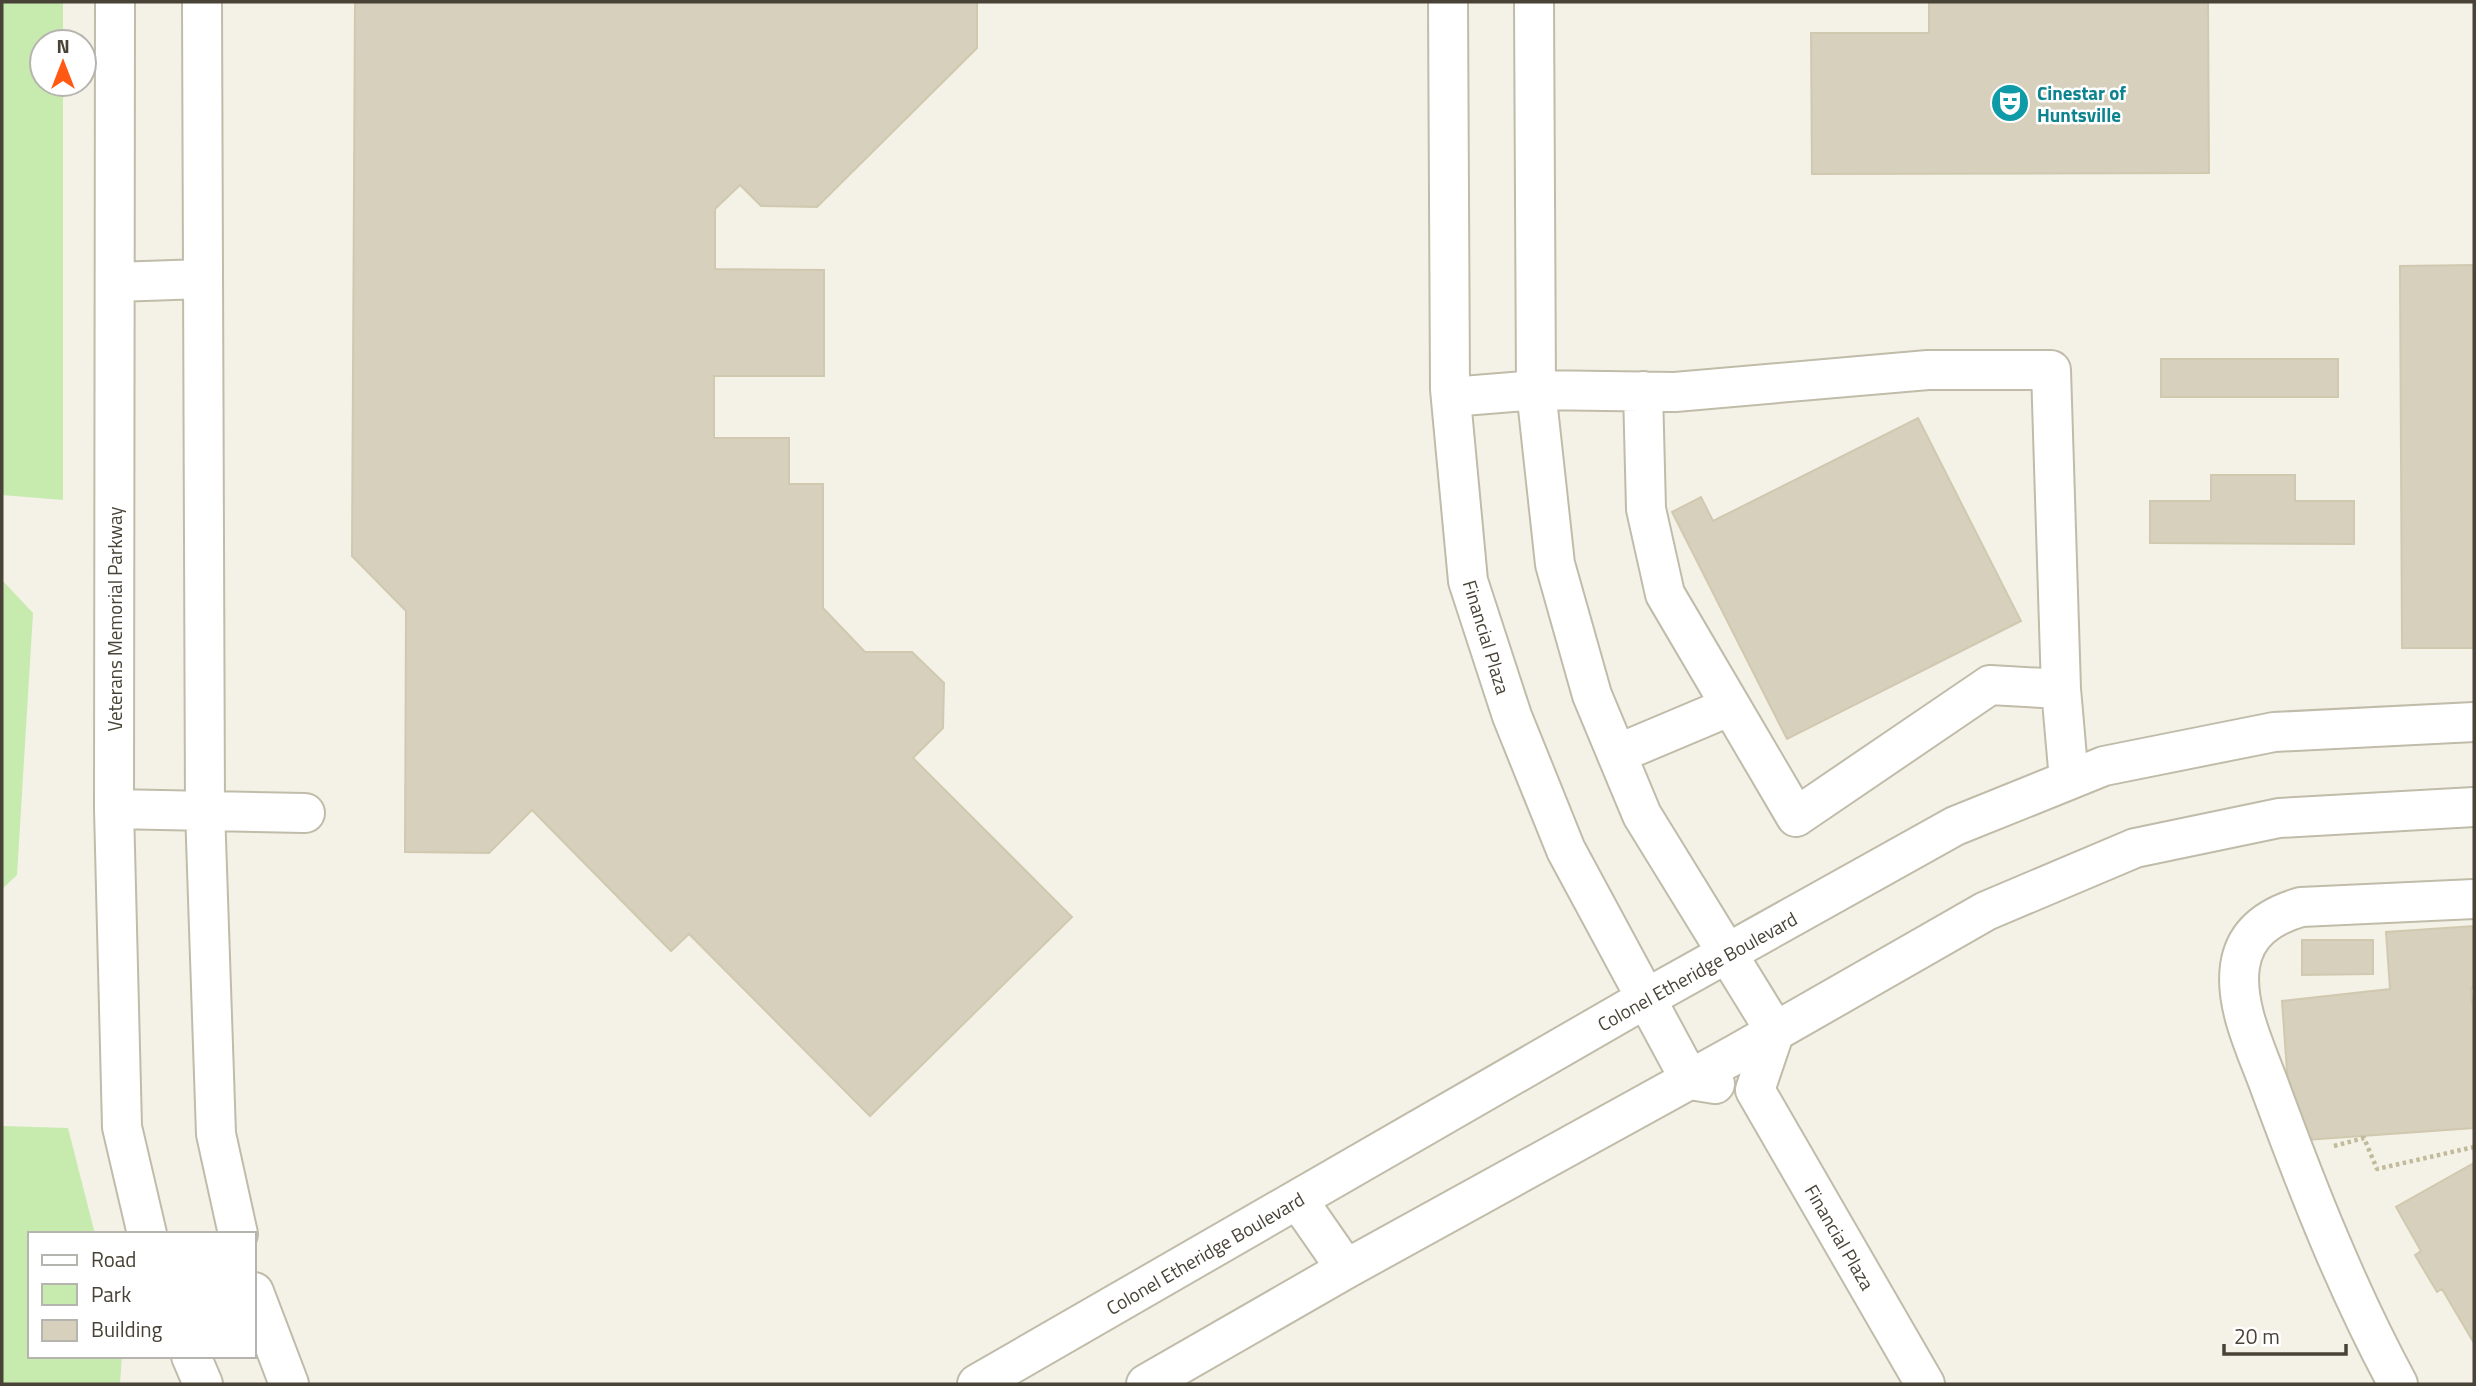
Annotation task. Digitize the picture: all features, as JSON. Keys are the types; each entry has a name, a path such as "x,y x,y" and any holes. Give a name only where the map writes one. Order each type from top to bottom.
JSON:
{"street":[{"name":"Veterans Memorial Parkway","path":"115,2 114,809 122,1127 147,1232"},
{"path":"202,2 205,810 216,1134 238,1232"},
{"name":"Financial Plaza","path":"1448,2 1451,397 1468,581 1512,716 1566,850 1690,1080"},
{"path":"1534,2 1536,390 1555,564 1592,695 1642,815 1775,1031"},
{"path":"115,282 203,279"},
{"path":"1451,397 1536,390 1675,392 1928,370 2051,370 2061,689 2069,780"},
{"path":"1643,391 1646,509 1665,594 1796,817 1990,685 2061,689"},
{"path":"1617,754 1731,706"},
{"name":"Colonel Etheridge Boulevard","path":"977,1384 1645,999 1955,826 2104,766 2274,732 2474,722"},
{"path":"1146,1384 1986,911 2134,848 2279,818 2474,807"},
{"path":"114,809 305,813"},
{"path":"2398,1384 2337,1260 2296,1157 2245,1013 2240,967 2247,942 2264,923 2278,914 2301,907 2474,899"},
{"path":"1690,1080 1755,1090 1775,1031"},
{"name":"Financial Plaza","path":"1755,1090 1925,1384"},
{"path":"1298,1200 1346,1269"},
{"path":"256,1307 289,1384"},
{"path":"192,1358 203,1384"}],"path":[{"path":"2296,1157 2364,1138 2377,1169 2474,1147"}],"green space":[{"path":"2,2 63,2 63,28 28,28 28,98 63,98 63,500 2,495"},
{"path":"2,580 33,613 17,875 2,889"},
{"path":"2,1126 68,1128 94,1232 28,1232 28,1358 122,1358 120,1384 2,1384"}],"building":[{"path":"355,2 977,2 977,48 817,207 761,206 740,185 715,209 715,269 824,270 824,376 714,376 714,438 789,438 789,484 823,484 823,608 865,652 912,652 944,683 943,728 913,758 1072,917 870,1116 689,934 671,951 532,810 489,853 405,852 406,611 352,556"},
{"name":"Cinestar of Huntsville","path":"1929,2 2208,2 2209,173 1812,174 1811,33 1929,33"},
{"path":"2474,265 2474,648 2402,648 2400,266"},
{"path":"2161,359 2338,359 2338,397 2161,397"},
{"path":"1918,418 2021,621 1787,739 1672,512 1701,497 1713,521"},
{"path":"2211,475 2295,475 2295,501 2354,501 2354,544 2150,543 2150,501 2211,501"},
{"path":"2474,926 2474,988 2471,988 2472,1004 2474,1003 2474,1128 2292,1141 2282,1001 2390,989 2386,932"},
{"path":"2302,940 2373,940 2373,974 2302,975"},
{"path":"2474,1163 2474,1343 2442,1289 2437,1292 2415,1255 2421,1251 2396,1207"}],"place":[{"name":"Cinestar of Huntsville","path":"2010,103"}]}
